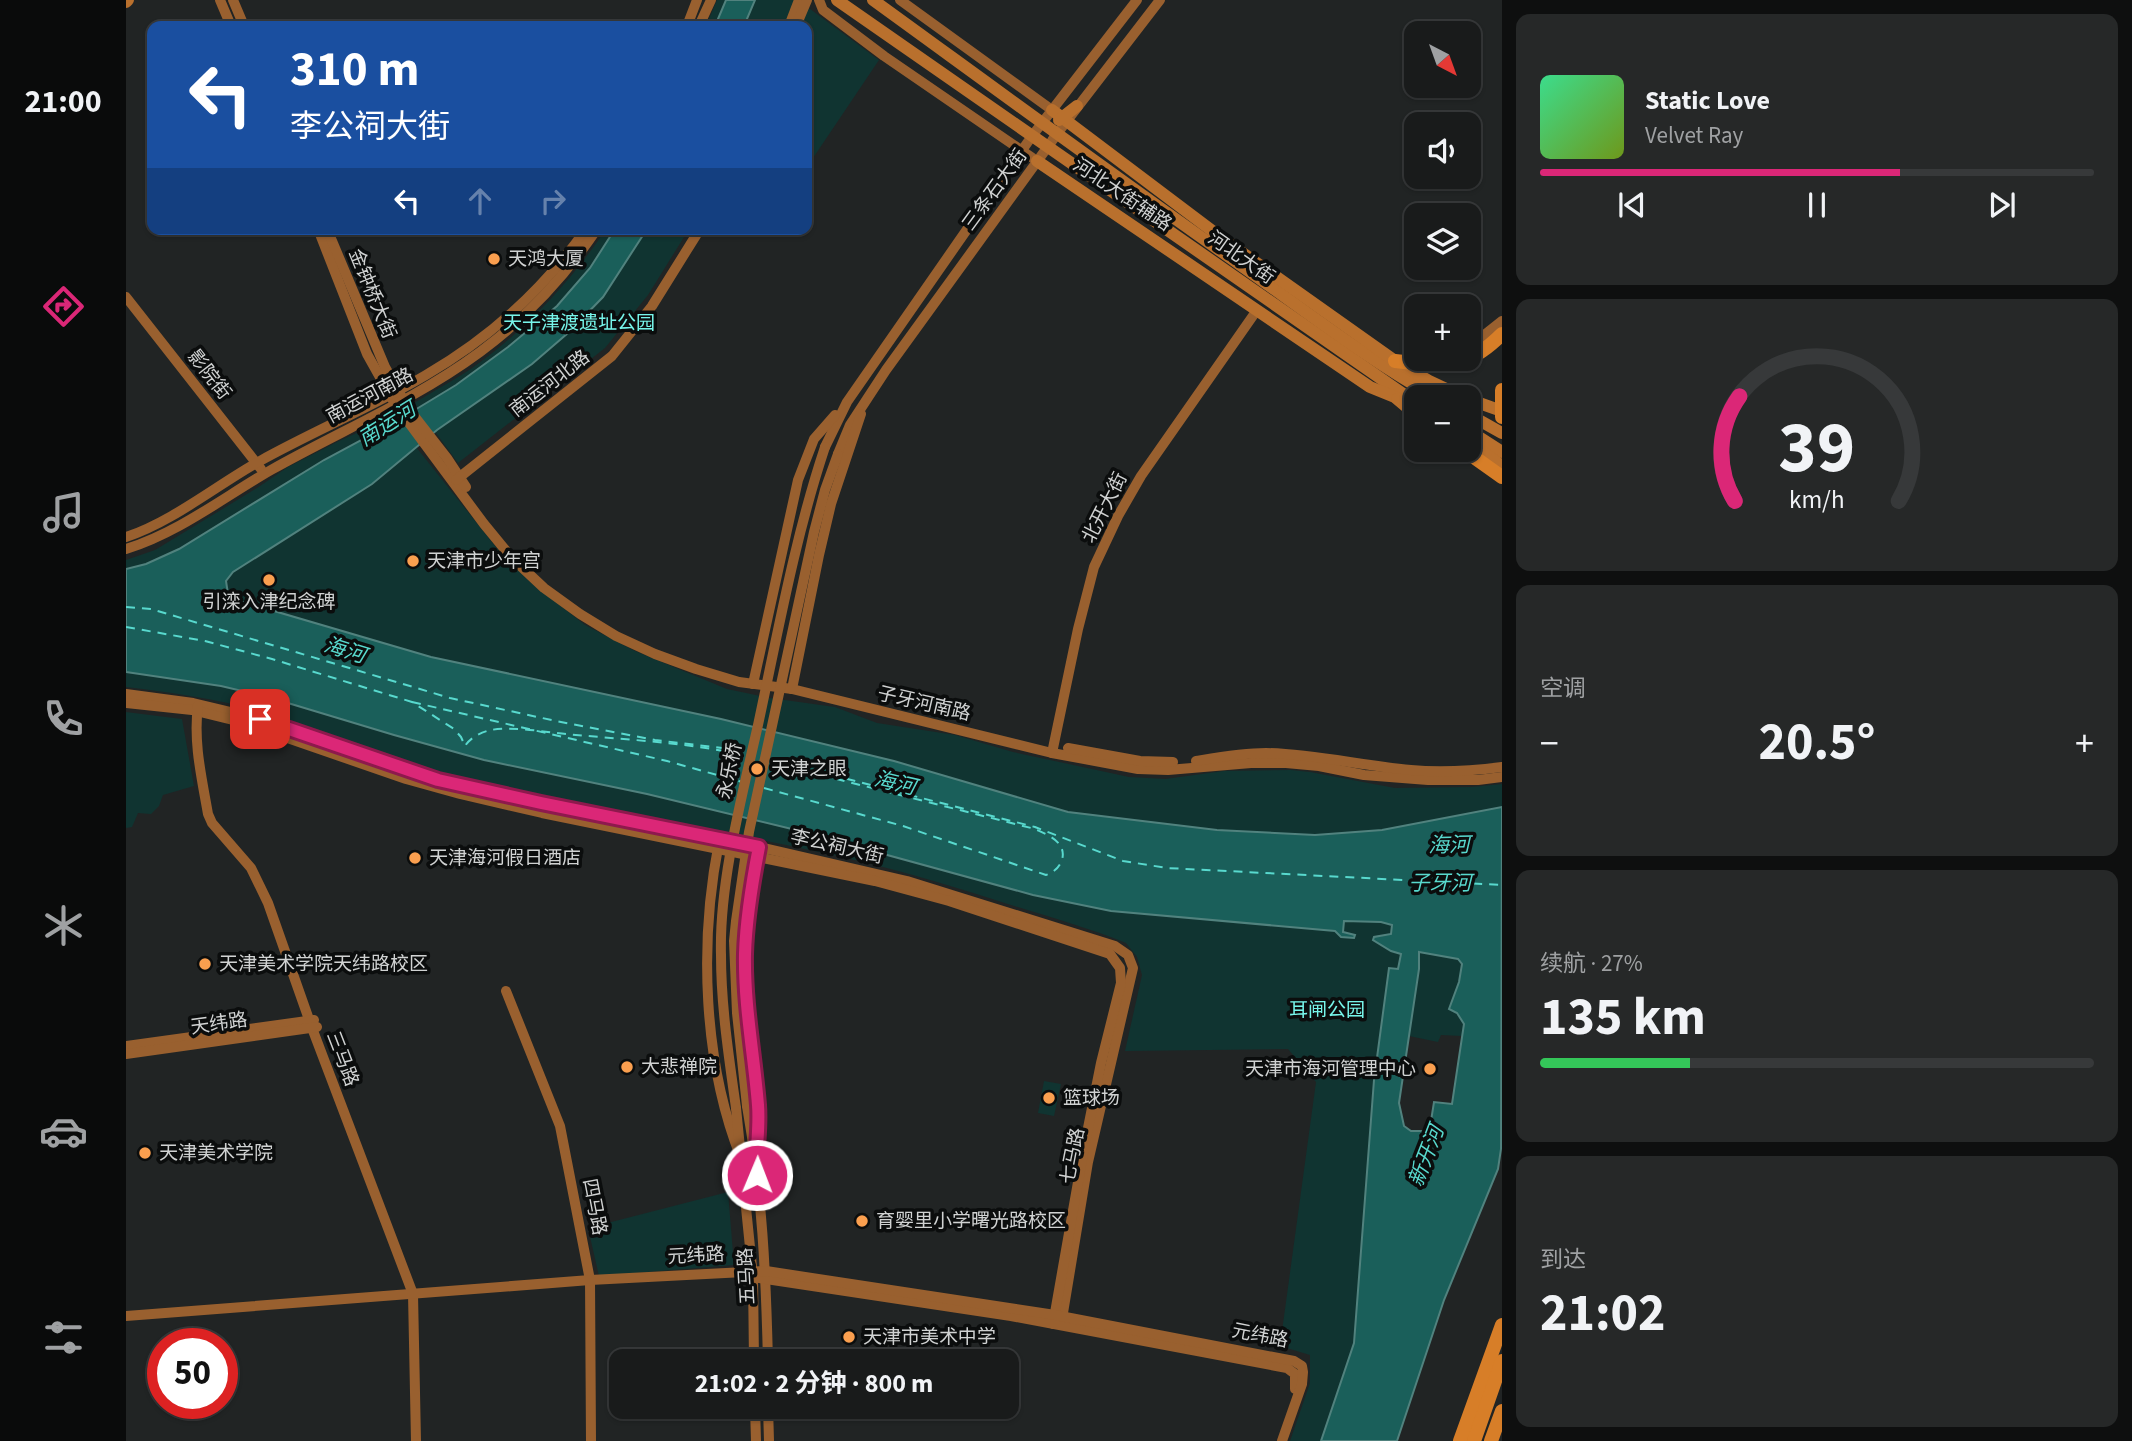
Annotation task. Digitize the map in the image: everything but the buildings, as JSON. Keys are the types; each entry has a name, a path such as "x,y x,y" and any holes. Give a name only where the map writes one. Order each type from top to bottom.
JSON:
{"highway":[{"path":"1481,347 1502,334"},
{"path":"1502,390 1502,417"},
{"path":"1481,462 1502,477"},
{"path":"1460,1441 1502,1325"},
{"path":"1474,1441 1502,1361"},
{"path":"1491,1441 1502,1411"},
{"path":"1500,1441 1502,1436"}],"main road":[{"name":"河北大街","path":"873,0 1012,101 1038,141 1404,396"},
{"path":"841,2 1038,141 1061,116 1077,106"},
{"path":"1061,116 1098,164"},
{"name":"河北大街辅路","path":"1061,116 1227,242 1438,385"},
{"name":"河北大街","path":"1038,141 1098,164 1413,385"},
{"name":"河北大街辅路","path":"1038,141 1059,175 1370,387 1404,400"},
{"path":"1394,397 1404,405"},
{"path":"1481,404 1502,411"},
{"path":"1481,422 1502,433"},
{"path":"1481,438 1502,452"},
{"path":"1481,451 1502,466"}],"street":[{"path":"220,0 230,21"},
{"path":"233,0 242,21"},
{"path":"689,21 697,0"},
{"path":"701,21 710,0"},
{"path":"791,21 799,0"},
{"path":"798,21 807,0"},
{"path":"819,0 823,10 884,56 1038,141"},
{"name":"河北大街辅路","path":"900,0 1061,116"},
{"path":"1012,101 1061,116 1063,96 1137,0"},
{"path":"1077,106 1160,0"},
{"name":"三条石大街","path":"838,454 850,425 863,404 1028,173 1038,141"},
{"name":"三条石大街","path":"754,681 798,480 814,439 846,402 1038,141"},
{"name":"金钟桥大街","path":"319,235 367,354 399,402"},
{"name":"金钟桥大街","path":"329,235 399,402"},
{"name":"南运河南路","path":"126,537 152,527 257,463 399,402 502,321 552,273 581,235"},
{"name":"南运河南路","path":"126,549 164,533 264,474 460,366 508,330 561,276 592,235"},
{"name":"南运河北路","path":"455,477 598,360 636,318 689,235"},
{"name":"南运河北路","path":"455,477 612,356 652,306 696,235"},
{"name":"影院街","path":"126,297 264,474"},
{"name":"北开大街","path":"1053,749 1094,567 1141,476 1256,310"},
{"path":"1481,343 1502,321"},
{"name":"子牙河南路","path":"399,402 455,477 484,524 512,558 544,588 617,636 696,669 739,682 754,681 792,687 1138,769 1286,762 1364,775 1428,780 1502,777"},
{"name":"三条石大街","path":"825,447 846,402"},
{"name":"三条石大街","path":"792,687 831,504 856,433 863,404"},
{"name":"永乐桥","path":"741,1107 720,956 726,891 735,834 785,598 803,518 825,447"},
{"name":"永乐桥","path":"741,1107 734,960 741,875 814,531 838,454"},
{"name":"李公祠大街","path":"126,694 201,708 433,788 542,813 876,873 1098,940 1115,946 1128,955"},
{"name":"李公祠大街","path":"126,703 201,708"},
{"name":"三马路","path":"201,708 197,746 208,814 212,823 251,868 268,903 413,1297 418,1441"},
{"name":"子牙河南路","path":"1053,749 1140,761 1182,762 1264,753 1313,756 1411,770 1466,772 1502,767"},
{"path":"719,844 709,904 706,952 712,1038 726,1120 741,1158"},
{"path":"756,1156 758,1106 749,1032 745,957 751,887 758,852"},
{"name":"李公祠大街","path":"758,852 931,896 1105,952 1119,964"},
{"name":"七马路","path":"1058,1320 1088,1162 1133,968 1128,955"},
{"name":"七马路","path":"1058,1320 1084,1149 1101,1063 1121,983 1119,964"},
{"name":"四马路","path":"506,992 560,1126 591,1282 591,1441"},
{"name":"天纬路","path":"126,1046 313,1024"},
{"name":"天纬路","path":"126,1054 313,1024"},
{"name":"五马路","path":"741,1107 756,1156 766,1275 768,1349"},
{"name":"五马路","path":"741,1107 741,1158 752,1274 754,1349"},
{"name":"元纬路","path":"126,1317 591,1282 752,1274 1058,1320 1298,1370"},
{"path":"1277,1441 1295,1388 1298,1370 1303,1372 1302,1384 1282,1441"},
{"path":"755,1419 755,1441"},
{"path":"768,1419 769,1441"}],"green space":[{"path":"717,0 798,0 879,60 812,160 812,21 708,21"},
{"name":"天子津渡遗址公园","path":"602,235 685,235 648,295 605,348 458,463 414,403 497,349 532,318 578,267"},
{"name":"耳闸公园","path":"392,417 496,547 528,580 585,625 635,651 727,689 835,707 877,723 955,735 1013,752 1129,777 1165,779 1224,771 1291,770 1395,788 1502,784 1502,988 1457,1013 1464,1024 1462,1036 1441,1035 1438,1042 1409,1036 1418,974 1374,1080 1354,1343 1321,1441 1290,1441 1310,1383 1310,1355 1280,1346 1316,1082 1288,1049 1125,1051 1142,975 1137,957 1126,943 1055,918 878,866 758,839 505,792 431,773 249,708 126,687 126,560 155,550 288,467"},
{"path":"126,712 182,719 194,786 163,795 159,806 151,814 138,813 132,827 126,828"},
{"name":"篮球场","path":"1044,1081 1061,1084 1054,1116 1038,1113"},
{"path":"728,1192 734,1265 599,1276 588,1228"}],"water":[{"path":"726,0 755,0 746,21 717,21"},
{"name":"子牙河","path":"611,235 643,235 603,297 568,333 532,364 437,430 372,484 233,572 226,581 228,594 240,601 431,657 721,719 894,761 1068,812 1217,830 1315,835 1382,830 1502,807 1501,1149 1498,1169 1444,1300 1397,1441 1321,1441 1354,1343 1374,1080 1389,968 1398,969 1401,954 1373,940 1374,937 1391,934 1392,925 1344,921 1343,932 1355,935 1354,938 1341,937 1335,931 1111,911 1033,895 796,830 647,794 484,760 268,697 221,686 126,672 126,569 146,564 179,549 324,460 456,385 508,347 557,306 590,268","holes":["1419,952 1458,959 1462,964 1459,982 1449,1009 1457,1013 1464,1024 1452,1104 1434,1102 1431,1121 1423,1131 1411,1131 1404,1126 1399,1103 1419,969"]}],"ferry route":[{"path":"126,607 151,609 450,698 655,740 722,748 747,754"},
{"path":"126,627 205,641 412,702 454,729 465,746 473,738 487,731 518,729 680,744 747,756"},
{"path":"412,702 667,761 742,782"},
{"path":"769,759 1035,827 1123,861 1167,868 1502,885"},
{"path":"764,788 903,826 1046,875 1056,869 1062,860 1062,848 1059,844 1035,829 769,762"}],"place":[{"name":"天鸿大厦","path":"494,259"},
{"name":"天津市少年宫","path":"413,561"},
{"name":"引滦入津纪念碑","path":"269,580"},
{"name":"天津之眼","path":"757,769"},
{"name":"天津海河假日酒店","path":"415,858"},
{"name":"天津美术学院天纬路校区","path":"205,964"},
{"name":"大悲禅院","path":"627,1067"},
{"name":"天津市海河管理中心","path":"1430,1069"},
{"name":"篮球场","path":"1049,1098"},
{"name":"天津美术学院","path":"145,1153"},
{"name":"育婴里小学曙光路校区","path":"862,1221"},
{"name":"天津市美术中学","path":"849,1337"}],"route":[{"path":"260,719 386,764 465,787 759,847 751,887 745,957 749,1032 758,1106 757,1175"}],"water label":[{"name":"南运河","path":"387,424"},
{"name":"海河","path":"345,650"},
{"name":"海河","path":"895,783"},
{"name":"海河","path":"1449,845"},
{"name":"新开河","path":"1426,1156"}]}
